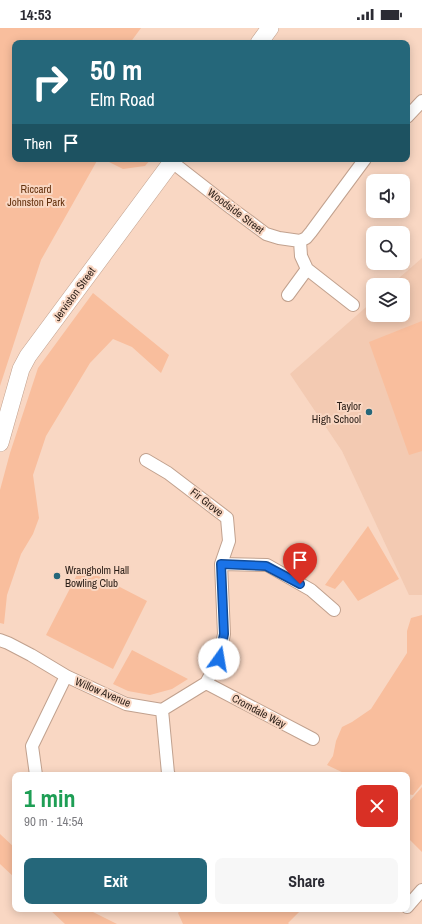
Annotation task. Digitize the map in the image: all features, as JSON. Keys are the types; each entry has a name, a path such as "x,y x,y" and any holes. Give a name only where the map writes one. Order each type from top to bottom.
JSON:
{"main road":[{"path":"261,40 270,28"},
{"name":"Jerviston Street","path":"0,443 21,369 28,356 172,162"}],"street":[{"path":"410,114 422,101"},
{"name":"Woodside Street","path":"175,162 231,208 266,234 279,238 300,241"},
{"path":"353,305 307,269 301,256 300,241 306,238 311,232 363,162"},
{"path":"288,295 307,269"},
{"name":"Fir Grove","path":"146,460 168,473 227,518 229,541 221,564"},
{"path":"168,772 162,710 206,683 219,659 224,634 221,564 266,566 311,590 334,610"},
{"name":"Willow Avenue","path":"0,640 8,642 66,676 126,704 162,710"},
{"path":"36,772 32,746 66,676"},
{"name":"Cromdale Way","path":"206,683 313,739"},
{"path":"410,904 422,890"}],"shaded area":[{"name":"Taylor High School","path":"422,258 422,595 409,595 342,451 290,374 366,307 366,322 410,322 410,278 399,278"}],"green space":[{"name":"Riccard Johnston Park","path":"0,28 141,28 132,40 12,40 12,162 96,162 41,260 0,386"},
{"path":"109,162 148,162 145,166 123,169"},
{"path":"93,293 169,355 161,373 132,347 113,339 90,363 46,436 33,475 39,518 33,534 21,554 7,595 4,624 0,623 0,490 10,453 38,368"},
{"path":"422,321 422,451 409,455 369,342"},
{"path":"368,526 399,579 358,601 343,580 335,589 325,585"},
{"path":"81,567 147,601 113,669 46,635"},
{"path":"422,615 422,784 413,795 410,794 410,772 342,772 327,765 333,756 336,741 342,727 371,709 407,653 407,631 411,618"},
{"path":"132,650 188,679 172,689 150,695 128,691 113,684"},
{"path":"422,787 422,852 410,840 410,801"},
{"path":"0,834 12,845 12,875 0,864"},
{"path":"52,912 93,912 117,924 65,924"},
{"path":"299,912 288,923 289,924 183,924 178,913"}],"place":[{"name":"Taylor High School","path":"369,412"},
{"name":"Wrangholm Hall Bowling Club","path":"57,576"}],"route":[{"path":"219,659 224,634 221,564 266,566 300,584"}]}
